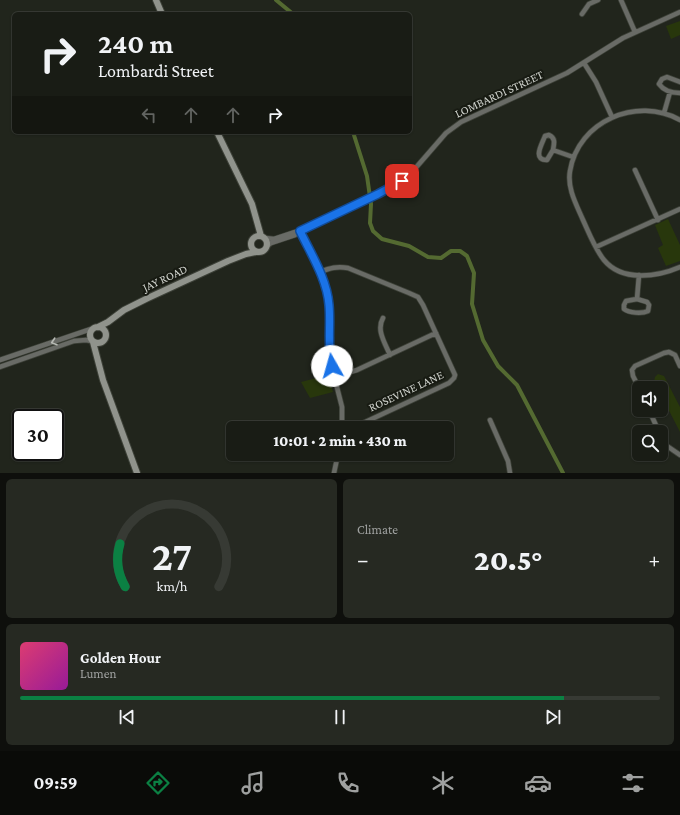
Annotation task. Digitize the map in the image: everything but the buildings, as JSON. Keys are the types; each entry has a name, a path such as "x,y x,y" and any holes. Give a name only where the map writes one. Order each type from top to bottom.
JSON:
{"street":[{"path":"156,0 161,12"},
{"path":"582,14 589,4 598,0"},
{"path":"621,0 635,32"},
{"name":"LOMBARDI STREET","path":"267,246 295,235 394,186 408,176 446,133 461,122 567,73 635,32 680,12"},
{"path":"584,63 596,82 612,117"},
{"path":"680,82 667,78 662,79 660,84 662,88 670,92 680,93"},
{"path":"664,113 670,92"},
{"path":"680,120 664,113 650,110 624,112 612,117 597,125 586,137 573,157 569,172 573,198 596,247 603,259 609,265 620,271 648,276 680,267"},
{"path":"218,134 255,211 263,237 267,242 267,246 263,252 256,252 251,247 251,241 256,228 250,201"},
{"path":"545,136 552,136 554,140 553,150 547,160 542,160 539,158 538,154 545,136"},
{"path":"553,150 573,157"},
{"path":"635,170 658,220"},
{"path":"596,247 680,209"},
{"name":"LOMBARDI STREET","path":"263,237 274,239 294,232 299,232"},
{"path":"299,232 320,272 327,290 329,305 329,356 342,406 342,421"},
{"path":"251,241 256,236 263,237"},
{"name":"JAY ROAD","path":"228,261 246,249 251,241"},
{"name":"JAY ROAD","path":"98,327 124,310 148,298 228,261 256,252"},
{"path":"320,272 331,267 342,266 418,297 423,304 436,334 357,370 334,377"},
{"path":"637,299 639,275"},
{"path":"637,299 647,302 649,305 648,311 645,313 627,312 624,309 624,304 637,299"},
{"path":"100,369 99,352 102,342 105,339 108,326 113,318"},
{"path":"383,318 379,329 390,355"},
{"path":"0,360 98,327 102,328 106,334"},
{"path":"91,329 89,336 136,473"},
{"name":"ROSEVINE LANE","path":"367,421 449,383 454,378 454,371 436,334"},
{"path":"0,367 74,341 86,340 98,344 102,342"},
{"path":"636,381 632,370 635,366 664,353 669,352 675,355 680,366"},
{"path":"490,420 508,461 510,473"},
{"path":"668,447 680,455"},
{"path":"334,473 337,461"}],"green space":[{"path":"680,21 680,35 671,39 666,26"},
{"path":"668,219 680,245 680,261 666,266 658,248 663,245 655,225"},
{"path":"658,374 664,376 667,381 654,381 655,377"},
{"path":"328,375 333,392 310,398 301,382"},
{"path":"668,384 680,407 680,432 668,409"}],"waterway":[{"path":"276,0 291,12"},
{"path":"354,134 367,176 371,204 370,223 373,231 382,239 409,246 428,257 441,258 451,251 460,251 467,256 474,273 472,304 483,340 498,366 517,385 563,473"}],"route":[{"path":"332,366 329,356 329,305 327,290 300,231 402,181"}]}
